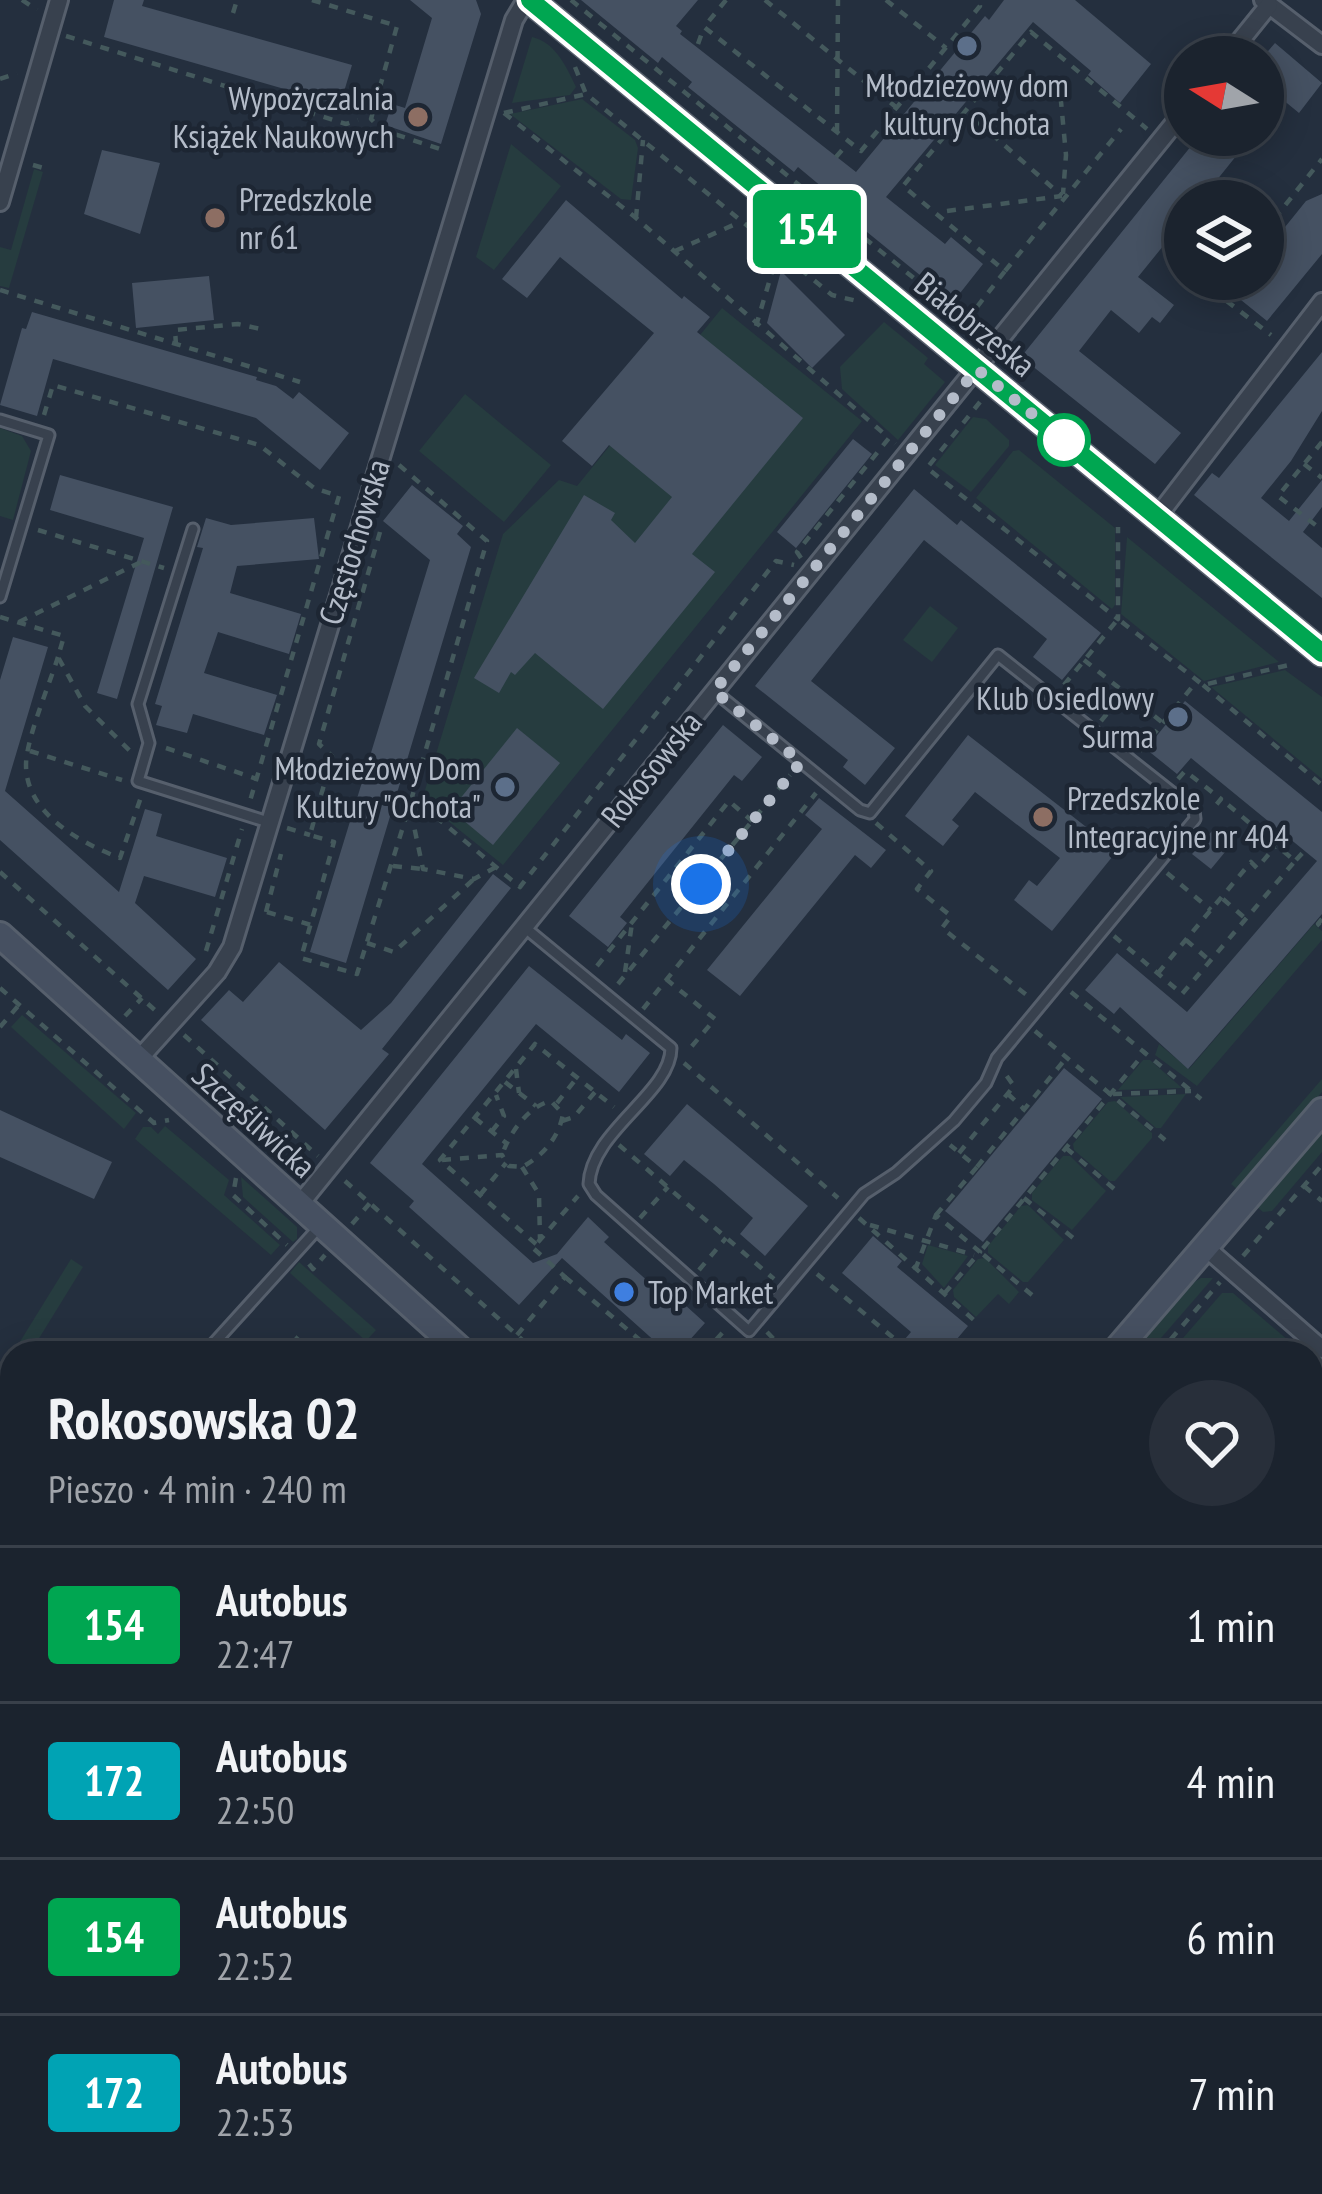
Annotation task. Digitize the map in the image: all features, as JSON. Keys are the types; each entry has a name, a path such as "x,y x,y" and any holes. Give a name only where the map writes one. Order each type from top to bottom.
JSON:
{"street":[{"path":"0,202 58,0"},
{"name":"Białobrzeska","path":"528,0 1322,652"},
{"name":"Częstochowska","path":"139,1060 225,961 514,20 528,0"},
{"path":"1242,36 1266,2 1322,45"},
{"name":"Rokosowska","path":"299,1205 1164,136"},
{"path":"1157,517 1322,302"},
{"name":"Szczęśliwicka","path":"0,935 451,1341"},
{"path":"1124,1341 1322,1111"},
{"path":"1205,1247 1314,1341"}],"lane":[{"path":"0,420 49,435 0,597"},
{"path":"193,529 138,704 149,743 138,781 268,822"},
{"path":"523,926 667,1043 670,1059 596,1155 591,1191 749,1330 850,1209 954,1121 986,1083 997,1058 1195,819 1194,810 998,655 870,813 860,810 714,691"},
{"path":"216,1341 296,1252 329,1232"}],"path":[{"path":"22,0 46,16"},
{"path":"233,13 237,0"},
{"path":"312,0 397,26 371,119 382,130 446,151"},
{"path":"571,0 979,331"},
{"path":"698,44 704,27 725,1 740,0"},
{"path":"765,0 897,108"},
{"path":"837,132 838,0"},
{"path":"886,0 946,48"},
{"path":"704,27 860,151 980,6 979,0"},
{"path":"1005,271 903,186 1031,32 1160,141"},
{"path":"58,34 346,124 358,120"},
{"path":"573,61 586,94 740,222 832,295 869,307"},
{"path":"0,79 30,68"},
{"path":"669,80 676,73"},
{"path":"1059,80 1066,154 1062,196"},
{"path":"504,113 509,93"},
{"path":"504,113 586,94"},
{"path":"504,113 636,218 899,447"},
{"path":"978,122 1062,196"},
{"path":"966,321 1121,128"},
{"path":"636,218 643,140"},
{"path":"836,157 849,141"},
{"path":"1284,207 1322,159"},
{"path":"21,162 47,169"},
{"path":"806,194 813,185"},
{"path":"946,211 1062,196"},
{"path":"675,251 740,222"},
{"path":"756,326 778,252"},
{"path":"0,290 299,382"},
{"path":"1227,300 1266,334 1278,335"},
{"path":"176,345 175,330 238,324 266,330"},
{"path":"42,421 53,385 259,445 314,488 339,496 203,961"},
{"path":"980,402 927,468 1201,683 1322,785"},
{"path":"412,797 520,886 776,561 794,566 799,562 802,557 797,552 889,438"},
{"path":"1322,442 1278,496 1322,530"},
{"path":"1304,464 1322,478"},
{"path":"377,528 382,534 320,744 332,756 310,835 334,842 301,958 357,974 487,541 399,465"},
{"path":"30,527 180,573"},
{"path":"1053,699 1118,619 1118,527"},
{"path":"18,623 143,561"},
{"path":"0,617 64,636 26,766 36,801 82,843 120,858 142,792"},
{"path":"58,657 85,706 143,764"},
{"path":"1084,660 1163,723"},
{"path":"1132,760 1201,683 1289,665"},
{"path":"1094,730 1125,692"},
{"path":"149,743 256,779"},
{"path":"607,998 801,762"},
{"path":"635,1019 825,781"},
{"path":"1221,799 1295,861"},
{"path":"586,980 729,802 752,821"},
{"path":"409,806 423,869"},
{"path":"870,813 880,829 932,871 917,890 951,916 942,928 1040,1006"},
{"path":"1158,973 1251,862 1257,868 1276,846"},
{"path":"1110,932 1182,994 1308,847"},
{"path":"391,866 474,879"},
{"path":"367,943 394,952 474,879 496,867"},
{"path":"1162,869 1211,910"},
{"path":"0,872 323,1161"},
{"path":"1222,898 1246,919"},
{"path":"244,906 310,925"},
{"path":"624,977 632,922"},
{"path":"1186,940 1210,961"},
{"path":"666,980 716,1019 680,1060 976,1322"},
{"path":"1065,987 1201,1099"},
{"path":"0,988 154,1124 164,1118 173,1121"},
{"path":"122,1019 142,998"},
{"path":"0,1027 19,1005"},
{"path":"1027,1022 1165,1141"},
{"path":"440,1160 535,1044 620,1112"},
{"path":"944,1295 1146,1051"},
{"path":"915,1270 936,1215 1067,1057"},
{"path":"516,1067 519,1093"},
{"path":"557,1103 577,1077"},
{"path":"505,1082 536,1106"},
{"path":"1110,1094 1192,1091"},
{"path":"562,1121 574,1117 596,1092"},
{"path":"492,1131 504,1116 495,1093"},
{"path":"1008,1094 1024,1109"},
{"path":"522,1167 548,1146 562,1121 557,1103 536,1106 502,1155 506,1163 522,1167 539,1194 538,1242"},
{"path":"476,1118 506,1143"},
{"path":"936,1134 976,1167"},
{"path":"610,1138 784,1288"},
{"path":"1066,1148 1119,1193"},
{"path":"440,1160 502,1155"},
{"path":"440,1160 538,1242"},
{"path":"480,1195 506,1163"},
{"path":"339,1175 524,1341"},
{"path":"236,1177 233,1196 314,1269 329,1232 370,1203"},
{"path":"589,1184 533,1248 640,1341"},
{"path":"1304,1186 1322,1202"},
{"path":"632,1226 668,1187"},
{"path":"1024,1198 1078,1243"},
{"path":"936,1215 978,1254 1033,1294"},
{"path":"864,1223 978,1254"},
{"path":"692,1279 727,1238"},
{"path":"805,1263 895,1341"},
{"path":"517,1335 565,1276"},
{"path":"715,1341 735,1317"},
{"path":"295,1337 300,1341"}],"green space":[{"path":"532,37 547,44 564,63 576,87 570,95 512,103"},
{"path":"582,99 635,140 631,200 621,199 510,114"},
{"path":"511,144 561,186 494,270 476,257"},
{"path":"34,169 43,172 9,288 0,286 0,247 11,250"},
{"path":"722,308 862,421 503,865 422,800 503,534 559,480 577,486"},
{"path":"884,322 928,358 924,364 945,382 898,440 842,389 840,367"},
{"path":"465,394 551,465 504,522 419,451"},
{"path":"973,417 986,419 1009,440 1009,446 971,492 935,465"},
{"path":"0,428 22,436 31,451 13,520 0,516"},
{"path":"1019,450 1115,528 1112,609 976,498 1013,451"},
{"path":"1127,537 1279,662 1204,681 1121,614"},
{"path":"930,606 958,628 932,662 903,640"},
{"path":"1285,670 1322,697 1322,779 1211,687"},
{"path":"1314,924 1322,931 1322,940 1197,1086 1155,1055 1159,1044 1189,1069"},
{"path":"22,1015 136,1113 124,1129 11,1027"},
{"path":"1143,1060 1150,1060 1182,1088 1118,1090"},
{"path":"1322,1079 1322,1092 1238,1190 1231,1184"},
{"path":"1186,1094 1161,1128 1120,1097"},
{"path":"1115,1101 1152,1138 1110,1181 1073,1144 1108,1102"},
{"path":"165,1126 229,1180 224,1195 280,1245 271,1255 135,1139 143,1127 158,1134"},
{"path":"1322,1131 1322,1152 1272,1211 1263,1212 1257,1207"},
{"path":"1063,1156 1070,1156 1106,1191 1072,1230 1032,1200 1032,1193"},
{"path":"241,1177 297,1227 297,1239 293,1242 243,1197"},
{"path":"1028,1205 1064,1240 1023,1282 988,1253 988,1246 1021,1206"},
{"path":"928,1245 968,1256 944,1288 922,1264"},
{"path":"985,1258 1019,1292 1009,1304 998,1294 976,1317 954,1297 953,1290 978,1259"},
{"path":"71,1259 83,1267 37,1341 20,1341"},
{"path":"299,1262 376,1330 366,1341 290,1273"},
{"path":"1213,1278 1158,1341 1141,1341 1189,1285"},
{"path":"1222,1293 1233,1293 1289,1341 1180,1341"}],"building":[{"path":"114,0 144,0 142,6 352,65 340,105 104,37"},
{"path":"410,0 476,0 481,14 441,144 385,125 392,104 405,108 432,18"},
{"path":"581,0 698,0 676,26 680,34 856,172 985,16 989,20 1004,0 1075,0 1151,64 1120,103 1088,75 1091,71 1033,22 886,197 945,244 951,237 983,264 953,302 824,197 828,192 798,167 794,172 688,87 692,82 662,57 658,63"},
{"path":"1284,51 1322,83 1299,113 1284,101"},
{"path":"102,150 160,163 140,234 84,214"},
{"path":"1183,156 1236,156 1217,180 1164,180 1164,245 1138,277 1174,305 1160,323 1152,317 1139,333 1111,310 1079,351 1181,433 1155,464 1021,357"},
{"path":"1322,194 1322,254 1267,321 1241,300 1284,300 1284,228 1306,201"},
{"path":"566,200 682,299 684,296 710,317 697,332 803,418 692,554 715,572 603,709 535,653 515,675 511,672 499,693 474,678 584,495 615,513 611,520 635,543 672,497 609,445 592,466 562,441 654,333 560,257 527,298 502,279"},
{"path":"781,271 845,335 812,368 767,323"},
{"path":"209,276 214,320 136,328 132,283"},
{"path":"32,312 257,377 293,399 299,392 349,433 320,470 256,418 53,359 37,416 0,405 22,328 26,329"},
{"path":"1322,352 1322,411 1261,498 1289,521 1322,480 1322,507 1303,532 1322,548 1322,598 1194,495 1212,473 1219,478"},
{"path":"853,439 872,454 796,548 777,532"},
{"path":"60,475 173,507 117,699 97,693 144,538 50,510"},
{"path":"412,485 463,526 457,534 471,547 346,963 310,952 430,560 383,521"},
{"path":"914,489 957,525 961,520 1101,633 1062,680 1033,657 1047,639 924,540 811,681 895,748 865,785 843,767 848,760 755,686"},
{"path":"206,518 231,525 314,518 319,559 237,566 230,593 301,614 289,654 218,632 204,673 277,695 264,735 193,714 187,733 156,725 162,706 155,704 203,548 197,547"},
{"path":"13,637 48,647 5,791 119,892 145,809 162,814 156,836 227,858 215,897 144,876 135,903 196,959 168,990 0,840 0,680"},
{"path":"1185,701 1322,812 1322,914 1188,1069 1120,1007 1114,1014 1085,990 1117,953 1187,1012 1317,861 1191,758 1177,774 1146,749"},
{"path":"723,725 762,757 742,781 734,775 620,917 627,923 608,947 569,916"},
{"name":"Młodzieżowy Dom Kultury \"Ochota\"","path":"517,728 560,763 493,845 451,810"},
{"path":"968,735 1117,851 1052,931 1014,900 1029,880 1037,886 1060,858 975,792 952,820 959,826 943,846 905,816"},
{"path":"819,798 886,850 871,868 855,855 740,996 707,970 822,829 805,815"},
{"path":"1212,831 1230,846 1211,869 1192,854"},
{"path":"493,874 511,888 382,1049 389,1054 325,1130 201,1020 229,990 243,1002 279,962 361,1030 391,1003"},
{"path":"529,966 622,1040 626,1034 650,1053 619,1092 536,1024 422,1164 533,1263 557,1254 588,1217 609,1237 604,1242 679,1309 684,1304 705,1323 689,1341 655,1341 562,1258 519,1305 409,1207 414,1201 370,1163"},
{"path":"1064,1068 1102,1099 983,1242 945,1211"},
{"path":"687,1104 808,1206 765,1256 740,1234 753,1218 714,1184 684,1160 670,1176 644,1154"},
{"path":"0,1110 112,1162 94,1199 0,1157"},
{"path":"873,1236 902,1261 897,1267 968,1326 955,1341 903,1341 911,1332 842,1273"}],"bus line":[{"name":"154","path":"530,0 1322,653"}],"place":[{"name":"Młodzieżowy dom kultury Ochota","path":"967,46"},
{"name":"Wypożyczalnia Książek Naukowych","path":"418,117"},
{"name":"Przedszkole nr 61","path":"215,218"},
{"name":"Klub Osiedlowy Surma","path":"1178,717"},
{"name":"Młodzieżowy Dom Kultury \"Ochota\"","path":"505,787"},
{"name":"Przedszkole Integracyjne nr 404","path":"1043,817"},
{"name":"Top Market","path":"624,1292"}],"route":[{"path":"701,884 801,762 714,691 977,369 1069,444 1064,440"}]}
